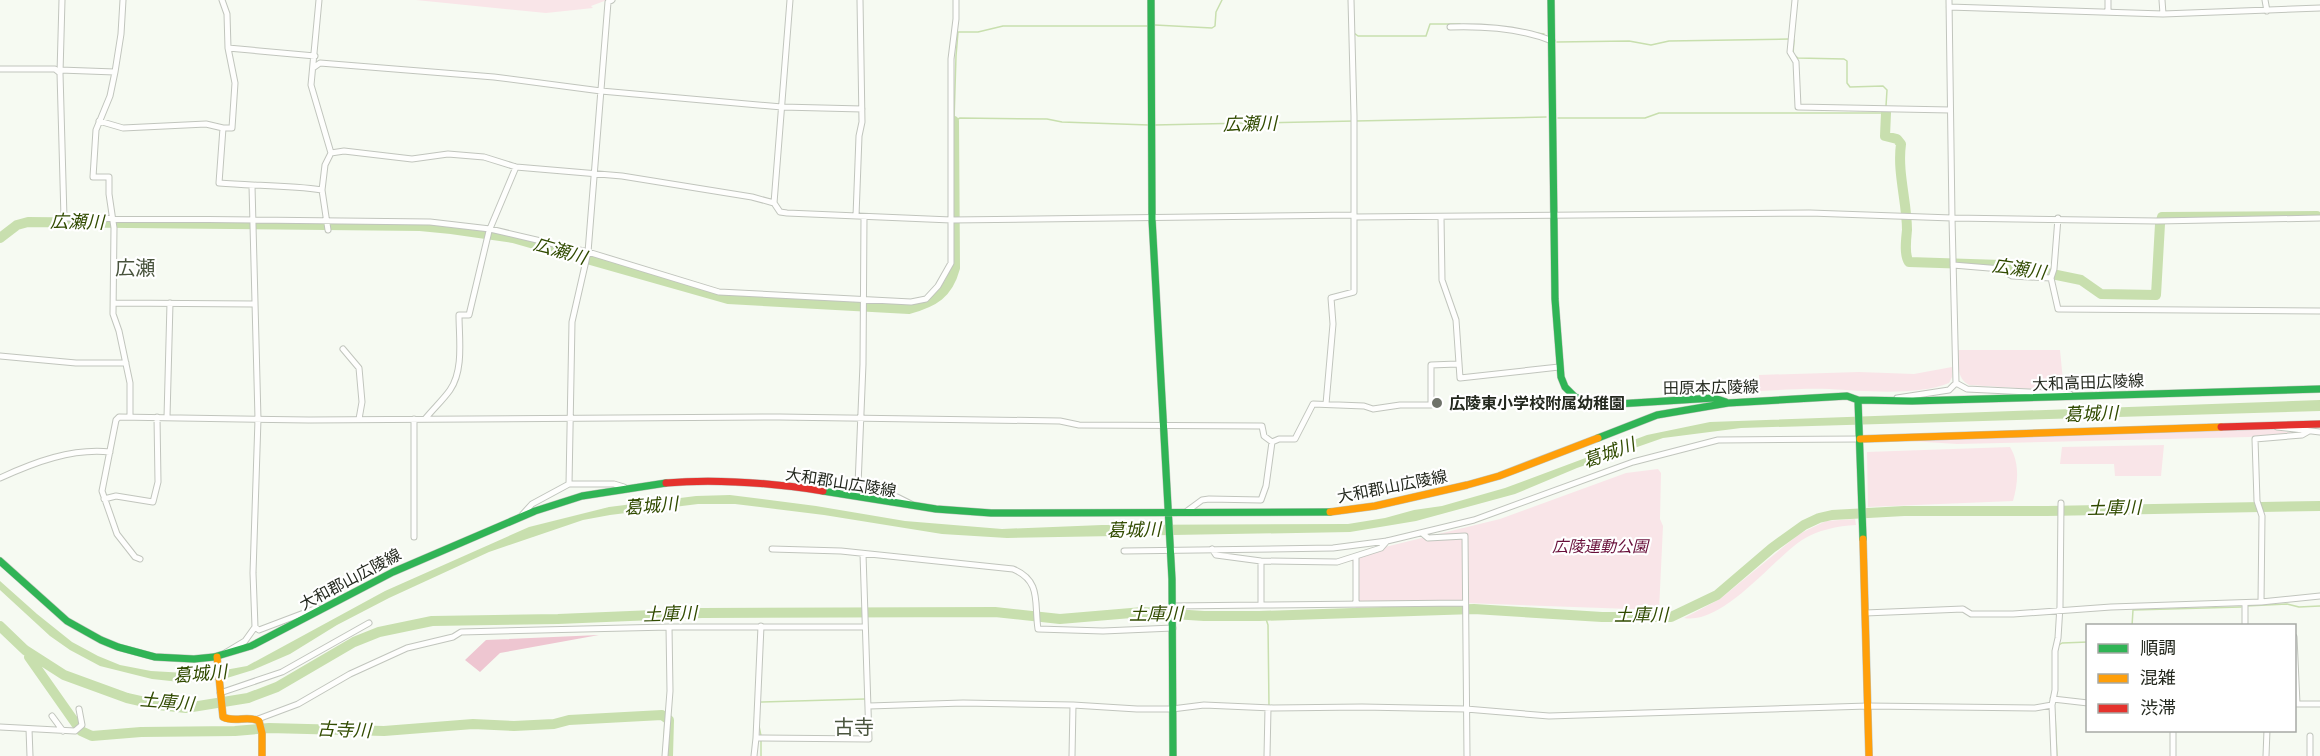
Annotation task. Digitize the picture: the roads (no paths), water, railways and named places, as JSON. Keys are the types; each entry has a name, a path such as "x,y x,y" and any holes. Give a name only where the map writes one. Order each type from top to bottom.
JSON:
{"main road":[{"path":"1151,0 1152,219 1162,427 1171,551 1173,756"},
{"name":"田原本広陵線","path":"1551,0 1553,217 1559,367 1565,387 1575,397 1587,403 1601,405 1714,398 1728,403 1836,395 1847,396 1858,403"},
{"name":"大和高田広陵線","path":"1858,403 1889,399 1912,401 2320,389"},
{"name":"大和郡山広陵線","path":"0,561 70,623 111,646 154,657 192,659 217,657 260,643 413,561 565,500 631,489 722,481 794,488 916,507 998,513 1333,512 1375,506 1467,485 1499,476 1657,415 1728,403"},
{"path":"1858,403 1861,436 1869,756"},
{"path":"1861,436 2320,424"},
{"path":"217,657 221,712 228,721 250,717 258,719 261,724 262,756"}],"street":[{"path":"62,0 60,71 63,218 252,224 430,222 588,253 719,292 911,302 926,299 938,286 951,263 954,220 951,59 956,0"},
{"path":"123,0 115,72 110,96 99,121 94,145 93,177 109,177 114,228 113,314 130,383 130,416"},
{"path":"99,121 123,128 206,124 232,128 235,83 228,48 227,14 222,0"},
{"path":"319,0 311,85 331,153 326,165 322,190 328,230"},
{"path":"568,484 572,322 588,253 608,2 612,0"},
{"path":"790,0 774,203 780,212 787,213 954,220 1354,216 1553,217 1680,213 1810,213 1906,218 2058,218 2157,221 2320,218"},
{"path":"856,216 862,109 860,0"},
{"path":"1326,404 1333,324 1331,298 1354,292 1351,0"},
{"path":"1795,0 1790,52 1796,62 1798,108 1950,110"},
{"path":"2108,0 2108,12"},
{"path":"2162,0 2163,14"},
{"path":"2265,0 2267,11"},
{"path":"1889,399 1949,390 1956,383 1949,3 2163,14 2320,8"},
{"path":"1450,27 1474,26 1506,29 1551,41"},
{"path":"228,48 315,56"},
{"path":"313,68 320,63 494,77 601,91 782,107 862,109"},
{"path":"0,69 115,72"},
{"path":"223,128 219,183 252,186 289,185 322,190"},
{"path":"331,153 344,151 412,159 448,154 484,157 516,167 648,180 752,197 774,203"},
{"path":"425,419 454,381 459,366 459,315 469,315 489,232 516,167"},
{"path":"217,657 245,641 255,627 253,573 258,419 252,186"},
{"path":"858,485 863,364 864,217"},
{"path":"1441,217 1442,280 1456,320 1457,364 1460,378 1559,367"},
{"path":"2058,218 2052,278 2058,309 2320,311"},
{"path":"1953,265 2001,269 2012,276 2052,278"},
{"path":"114,303 254,304"},
{"path":"166,417 170,303"},
{"path":"343,349 359,368 362,402 359,419"},
{"path":"0,356 76,363 126,363"},
{"path":"1272,442 1279,439 1295,439 1313,404 1364,406 1373,409 1400,405 1431,405 1431,365 1457,364"},
{"path":"1956,383 1967,389 2053,392 2083,396"},
{"path":"140,559 135,557 117,534 104,499 103,479 111,452 116,420 119,417 1060,421 1079,425 1262,426 1264,436 1272,442"},
{"path":"104,499 116,496 153,502 158,482 157,417"},
{"path":"414,419 414,537"},
{"path":"2270,425 2290,430 2320,432"},
{"path":"2261,602 2262,516 2257,501 2254,439 2293,436 2309,431"},
{"path":"1124,551 1334,548 1388,541 1498,512 1633,462 1718,440 1861,436"},
{"path":"1186,511 1202,500 1261,500 1266,486 1272,442"},
{"path":"0,478 23,468 76,452 92,450 111,452"},
{"path":"521,516 532,504 568,484 614,484 631,489"},
{"path":"794,488 858,485 897,497 916,507"},
{"path":"2054,756 2055,651 2060,610 2061,503"},
{"path":"1422,533 1428,538 1466,536 1467,756"},
{"path":"1212,549 1216,555 1261,561 1337,562 1381,548 1388,541"},
{"path":"772,549 841,551 1013,569 1025,574 1034,587 1038,629 1071,631 1173,628"},
{"path":"756,738 869,739 863,554"},
{"path":"1356,556 1356,604"},
{"path":"1261,561 1261,605"},
{"path":"1865,613 1963,609 1971,614 2245,603 2320,596"},
{"path":"1173,606 1465,603"},
{"path":"2245,603 2246,624"},
{"path":"255,627 259,630 329,604"},
{"path":"220,693 282,672 369,623"},
{"path":"258,719 298,704 350,674 407,648 453,637 461,632 865,624"},
{"path":"754,756 760,626"},
{"path":"665,756 670,691 669,627"},
{"path":"868,706 963,703 1173,709 1204,705 1270,708 1466,709 1549,716 1868,706 2036,708 2055,702 2086,703"},
{"path":"2296,704 2320,704"},
{"path":"1072,756 1073,705"},
{"path":"1267,756 1270,708"},
{"path":"0,727 75,731 82,725 79,709"},
{"path":"52,716 63,731"},
{"path":"29,729 30,756"},
{"path":"2173,732 2174,756"},
{"path":"2266,756 2267,732"},
{"path":"2310,736 2310,756"}],"water":[{"name":"葛城川","path":"2320,400 2320,411 1741,428 1663,438 1577,468 1515,494 1416,521 1350,532 1007,538 942,534 824,515 735,504 698,504 610,515 583,520 489,552 389,598 337,625 290,654 253,670 227,678 206,681 180,682 152,679 100,666 50,636 0,590 0,581 72,642 98,656 120,665 151,671 203,674 247,666 385,591 529,527 609,507 696,496 730,495 905,521 1002,529 1102,525 1348,524 1442,506 1505,488 1647,435 1710,422"}],"waterway":[{"name":"広瀬川","path":"1155,25 1212,28 1215,26 1216,12 1222,0"},
{"name":"広瀬川","path":"1354,33 1358,36 1426,36 1430,24 1460,24"},
{"name":"広瀬川","path":"1148,26 1003,26 978,32 958,32 954,121 960,118 1047,119 1062,122 1149,125"},
{"name":"広瀬川","path":"1536,33 1544,34"},
{"name":"広瀬川","path":"1557,42 1629,41 1651,45 1669,41 1789,39"},
{"name":"広瀬川","path":"1794,40 1793,54 1798,58 1844,59 1847,61 1847,83 1850,87 1883,86 1887,90 1886,106"},
{"name":"広瀬川","path":"1558,118 1645,118 1659,113 1886,113 1886,111"},
{"name":"広瀬川","path":"1886,113 1885,136 1897,139 1901,144 1900,165 1907,219 1906,251 1909,262 2001,265 2017,273 2047,273 2081,280 2101,294 2156,295 2162,217 2317,216"},
{"name":"広瀬川","path":"1154,125 1546,117"},
{"name":"広瀬川","path":"0,238 17,225 28,222 420,226 513,238 728,299 909,309 939,296 944,291 955,268 954,121"},
{"name":"土庫川","path":"0,626 25,650 64,675 127,698 186,708 248,698 277,687 354,642 379,632 432,621 702,613 995,612 1060,619 1143,612 1204,616 1259,616 1474,609 1602,617 1671,617 1717,595 1772,548 1804,525 1832,515 1904,511 2320,506"},
{"path":"2246,606 2287,604 2299,607 2320,606"},
{"path":"2132,624 2133,610 2241,607"},
{"path":"1259,616 1266,619 1268,625 1269,707"},
{"path":"2059,645 2086,642"},
{"name":"古寺川","path":"29,657 81,731 92,736 269,728 384,731 473,724 514,726 554,724 569,720 662,715 669,720 668,756"},
{"path":"761,702 865,699"},
{"path":"2055,715 2057,756"},
{"path":"759,726 761,736"},
{"path":"761,740 761,756"}],"place":[{"name":"広陵東小学校附属幼稚園","path":"1437,403"}],"district":[{"name":"広瀬","path":"135,268"},
{"name":"古寺","path":"854,727"}],"park label":[{"name":"広陵運動公園","path":"1600,546"}]}
